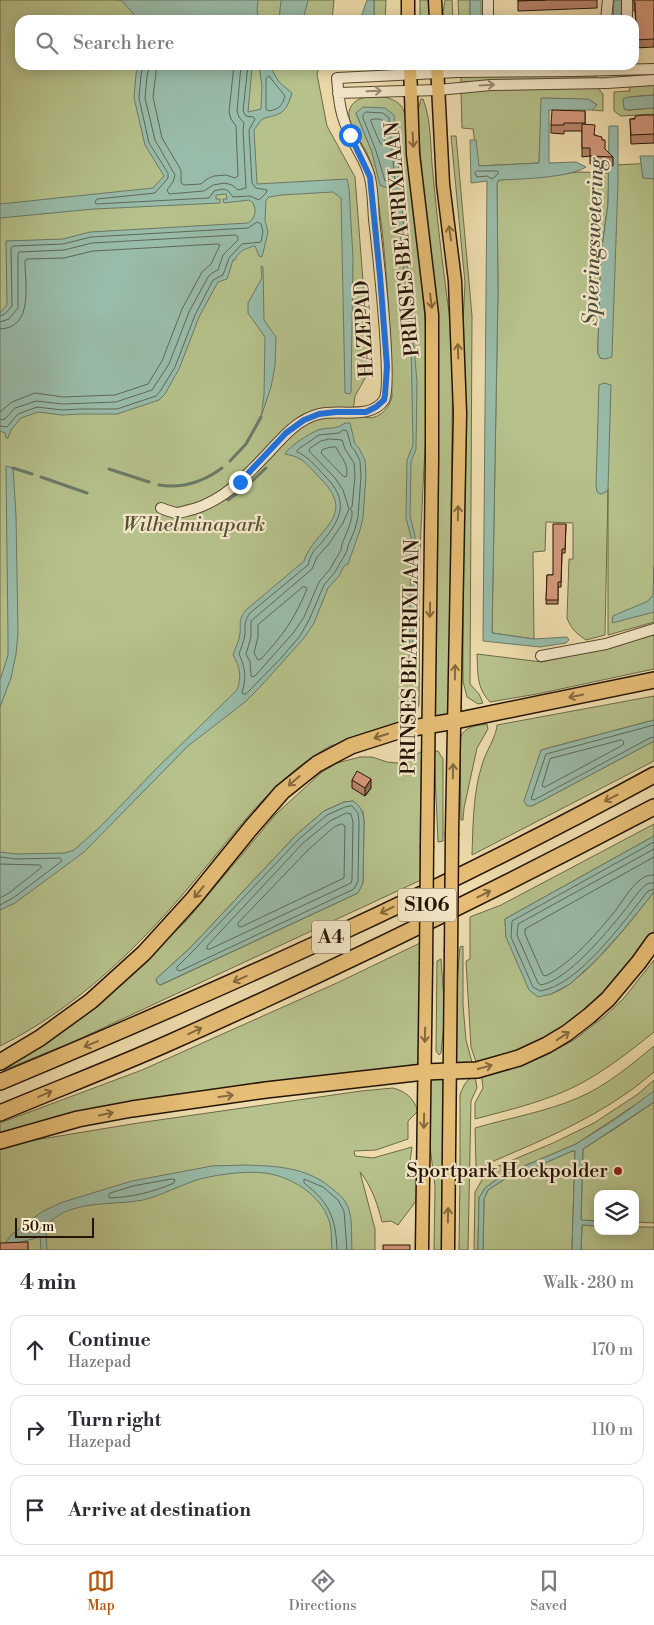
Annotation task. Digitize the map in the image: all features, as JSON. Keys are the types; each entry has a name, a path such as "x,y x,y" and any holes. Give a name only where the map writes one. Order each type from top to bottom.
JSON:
{"highway":[{"path":"0,1062 40,1038 91,1001 144,953 194,898 275,800 297,779 317,764 351,746 401,730 455,721 654,680"},
{"name":"A4","path":"0,1082 163,1014 280,961 500,855 654,776"},
{"name":"A4","path":"0,1113 170,1042 271,996 518,877 654,807"},
{"path":"0,1141 78,1119 132,1109 266,1090 424,1072 477,1070 520,1058 547,1046 567,1033 608,999 654,941"}],"main road":[{"path":"408,0 408,15"},
{"path":"435,0 436,15"},
{"name":"PRINSES BEATRIXLAAN","path":"410,70 414,154 432,316 432,459 422,1250"},
{"path":"437,70 443,184 455,281 459,383 455,721"},
{"name":"S106","path":"448,1250 452,833 455,721"}],"street":[{"path":"488,0 490,15"},
{"path":"606,15 608,0"},
{"path":"627,0 627,15"},
{"name":"HAZEPAD","path":"639,68 654,69"},
{"name":"HAZEPAD","path":"162,508 174,513 182,512 204,506 224,494 240,482 286,433 304,420 319,414 366,412 384,400 387,366 370,177 339,108 337,78 410,70"},
{"path":"606,70 607,83"},
{"path":"338,92 438,90 491,85 607,83 654,80"},
{"path":"541,656 606,644 654,629"}],"green space":[{"name":"Wilhelminapark","path":"0,0 334,0 332,15 15,15 15,70 318,70 317,74 327,126 355,177 371,368 355,396 353,412 370,418 379,415 386,409 392,396 387,288 374,173 366,151 353,130 349,117 350,108 354,102 362,98 380,96 396,102 402,107 406,118 427,352 427,410 420,557 419,705 412,718 405,726 331,746 288,776 255,809 174,905 129,952 81,994 28,1031 0,1046","holes":["356,113 392,190 381,185 372,152"]},
{"path":"374,0 386,0 385,15 374,15"},
{"path":"420,0 430,0 430,15 420,15"},
{"path":"445,0 452,0 453,15 443,15"},
{"path":"458,0 470,0 470,15 459,15"},
{"path":"596,75 594,80 461,82 461,76"},
{"path":"654,84 654,95 629,97 624,109 654,108 654,114 621,116 614,111 614,92 630,91 629,85"},
{"path":"597,87 603,94 603,111 592,110 597,105 591,101 542,98 539,163 478,166 473,129 462,128 461,91"},
{"path":"421,99 423,99 426,108 429,126 437,216 453,341 449,716 435,719 438,377 417,115"},
{"path":"451,136 456,136 472,316 470,684 479,694 483,703 478,704 467,697 463,681 463,322 465,283"},
{"path":"654,163 654,622 608,635 608,489 605,635 586,640 570,625 567,618 569,559 573,559 573,523 546,522 545,551 533,552 534,639 492,633 498,291 497,183 499,180 578,172 609,173 608,204 601,255 598,353 601,359 616,165"},
{"path":"654,635 654,669 490,702 480,685 477,654 542,662"},
{"path":"654,696 654,720 541,750 532,806 654,741 654,761 472,855 474,809 479,776 497,725"},
{"path":"487,724 488,729 477,748 463,820 461,820 460,739 467,729"},
{"path":"424,750 421,880 75,1041 4,1070 68,1027 115,990 187,920 276,814 322,772 337,763 360,757 372,757 396,763 407,760","holes":["353,801 363,812 363,882 358,893 161,985 157,983 156,979 191,947 296,835 324,811 344,802"]},
{"path":"434,751 438,751 443,759 443,841 438,842"},
{"path":"654,824 654,836 505,919 506,937 551,994 569,985 594,963 654,892 654,933 632,964 606,996 552,1037 509,1056 477,1065 471,1047 466,961 470,959 470,917 501,905"},
{"path":"420,943 418,1068 81,1114 0,1132 0,1123 142,1070 339,982"},
{"path":"463,946 463,1005 466,1040 473,1066 456,1067 456,995 460,947"},
{"path":"441,959 445,1014 441,1053 439,1055 436,1051 437,961"},
{"path":"654,960 654,1032 606,1068 574,1087 538,1101 475,1119 475,1103 483,1088 481,1072 542,1057 574,1040 605,1016 624,998"},
{"path":"654,1046 654,1072 611,1104 560,1132 489,1163 482,1169 476,1166 475,1128 540,1111 578,1098 627,1068"},
{"path":"444,1072 442,1250 434,1250 435,1187 430,1146 430,1074"},
{"path":"475,1075 477,1088 471,1101 468,1250 459,1250 460,1095 465,1084"},
{"path":"654,1080 654,1091 650,1095 576,1144 503,1175 485,1188 479,1198 478,1250 474,1250 475,1192 491,1169 553,1143 594,1123 638,1094"},
{"path":"393,1088 409,1096 418,1111 408,1121 408,1139 376,1150 354,1151 355,1156 373,1158 412,1147 410,1161 418,1171 416,1201 398,1225 391,1221 382,1222 374,1196 360,1172 375,1229 375,1250 0,1250 0,1148 23,1142 138,1123"},
{"name":"Sportpark Hoekpolder","path":"654,1102 654,1223 639,1222 639,1190 594,1190 594,1221 581,1221 583,1149"},
{"path":"575,1151 572,1250 483,1250 484,1199 488,1190 511,1175 536,1167"},
{"path":"582,1225 594,1226 594,1235 639,1235 639,1227 654,1227 654,1250 581,1250"}],"water":[{"path":"121,0 258,0 258,15 134,15"},
{"path":"281,0 308,0 304,15 280,15"},
{"path":"367,0 374,0 374,15 362,15"},
{"path":"470,0 481,0 481,15 470,15"},
{"path":"614,0 622,0 622,15 613,15"},
{"path":"137,70 252,70 248,112 261,109 262,86 260,70 272,70 279,82 292,93 287,106 282,112 262,119 254,130 257,184 347,179 353,258 350,394 345,393 341,198 333,192 281,195 269,197 266,200 265,221 268,232 262,257 259,256 255,246 243,250 233,260 227,279 218,282 199,317 179,369 165,394 159,400 117,414 62,415 38,412 21,418 11,430 8,438 6,438 5,433 0,431 0,313 7,305 6,241 63,239 90,232 248,223 255,215 253,203 249,200 224,203 223,199 227,199 226,194 216,195 216,199 220,199 220,203 94,209 0,218 0,204 153,188 164,176 145,145 134,98"},
{"path":"654,95 654,108 624,109 623,99"},
{"path":"541,98 588,99 597,105 592,110 549,110 549,163 576,162 586,167 568,174 499,180 497,183 498,291 492,633 534,639 567,637 569,640 566,643 540,647 483,641 487,181 471,183 470,140 476,140 479,166 539,163"},
{"path":"363,107 385,108 394,115 417,382 416,449 411,462 410,516 415,536 412,679 409,679 411,537 406,518 407,460 413,445 411,341 400,232 393,190 380,185 372,152 356,113"},
{"path":"609,126 618,126 618,183 612,357 605,359 600,358 598,344 601,255 608,204"},
{"path":"640,156 654,156 654,179 643,178"},
{"path":"261,266 263,267 264,320 276,337 275,366 271,387 261,417 264,395 265,337 248,313 248,303 262,278"},
{"path":"604,383 611,385 608,489 601,494 597,492 596,485 599,385"},
{"path":"345,423 350,423 355,444 365,460 366,476 363,518 348,564 344,566 339,576 328,588 314,623 304,638 245,702 188,746 84,852 15,903 0,910 0,852 16,854 65,853 74,850 100,827 237,690 240,672 233,655 239,637 242,616 246,610 304,561 309,550 331,522 335,513 336,503 331,491 320,478 303,461 297,457 285,454 295,444 314,432 338,427"},
{"path":"6,466 13,468 16,516 18,633 11,678 0,707 0,680 8,655"},
{"path":"654,566 654,612 612,623 613,616 648,601 653,595"},
{"path":"654,720 654,741 532,806 527,806 524,801 541,750"},
{"path":"353,801 361,810 364,821 363,883 358,893 160,985 157,983 156,979 191,947 296,835 324,811 344,802"},
{"path":"654,836 654,892 596,960 570,984 551,994 538,997 529,990 506,937 505,919"},
{"path":"654,1091 654,1102 583,1149 581,1220 594,1221 594,1226 582,1225 581,1250 572,1250 575,1151 572,1151 536,1167 511,1175 488,1190 484,1199 483,1250 478,1250 479,1198 485,1188 503,1175 576,1144 616,1119"},
{"path":"245,1165 290,1169 311,1175 333,1189 343,1198 350,1212 352,1250 332,1250 331,1227 327,1215 309,1192 284,1178 258,1172 227,1174 200,1179 143,1200 78,1207 55,1217 46,1226 47,1250 41,1250 40,1237 6,1246 6,1242 12,1234 43,1211 63,1202 132,1181 212,1166"}],"building":[{"path":"634,0 654,0 654,39 639,40 639,15 636,15"},
{"path":"552,110 585,111 585,123 551,125"},
{"path":"654,115 654,134 631,135 630,119 635,119 635,116"},
{"path":"582,124 595,125 594,135 605,140 605,149 613,157 590,156 590,148 582,148"},
{"path":"553,524 566,524 565,549 562,549 561,582 558,582 558,600 546,600 547,575 553,575"},
{"path":"357,771 371,779 365,788 352,780"},
{"path":"28,1242 28,1250 0,1250 0,1243"},
{"path":"383,1245 410,1245 410,1250 383,1250"}],"waterway":[{"path":"230,461 246,444 261,417"},
{"path":"13,468 32,474"},
{"path":"159,485 176,486 200,481 222,468"},
{"path":"250,483 266,468"},
{"path":"109,469 149,482"},
{"path":"41,477 87,493"},
{"path":"228,500 242,490"}],"place":[{"name":"Sportpark Hoekpolder","path":"618,1171"}],"route":[{"path":"240,482 286,433 304,420 319,414 366,412 384,400 387,366 370,177 350,135"}],"water label":[{"name":"Spieringswetering","path":"594,242"}]}
